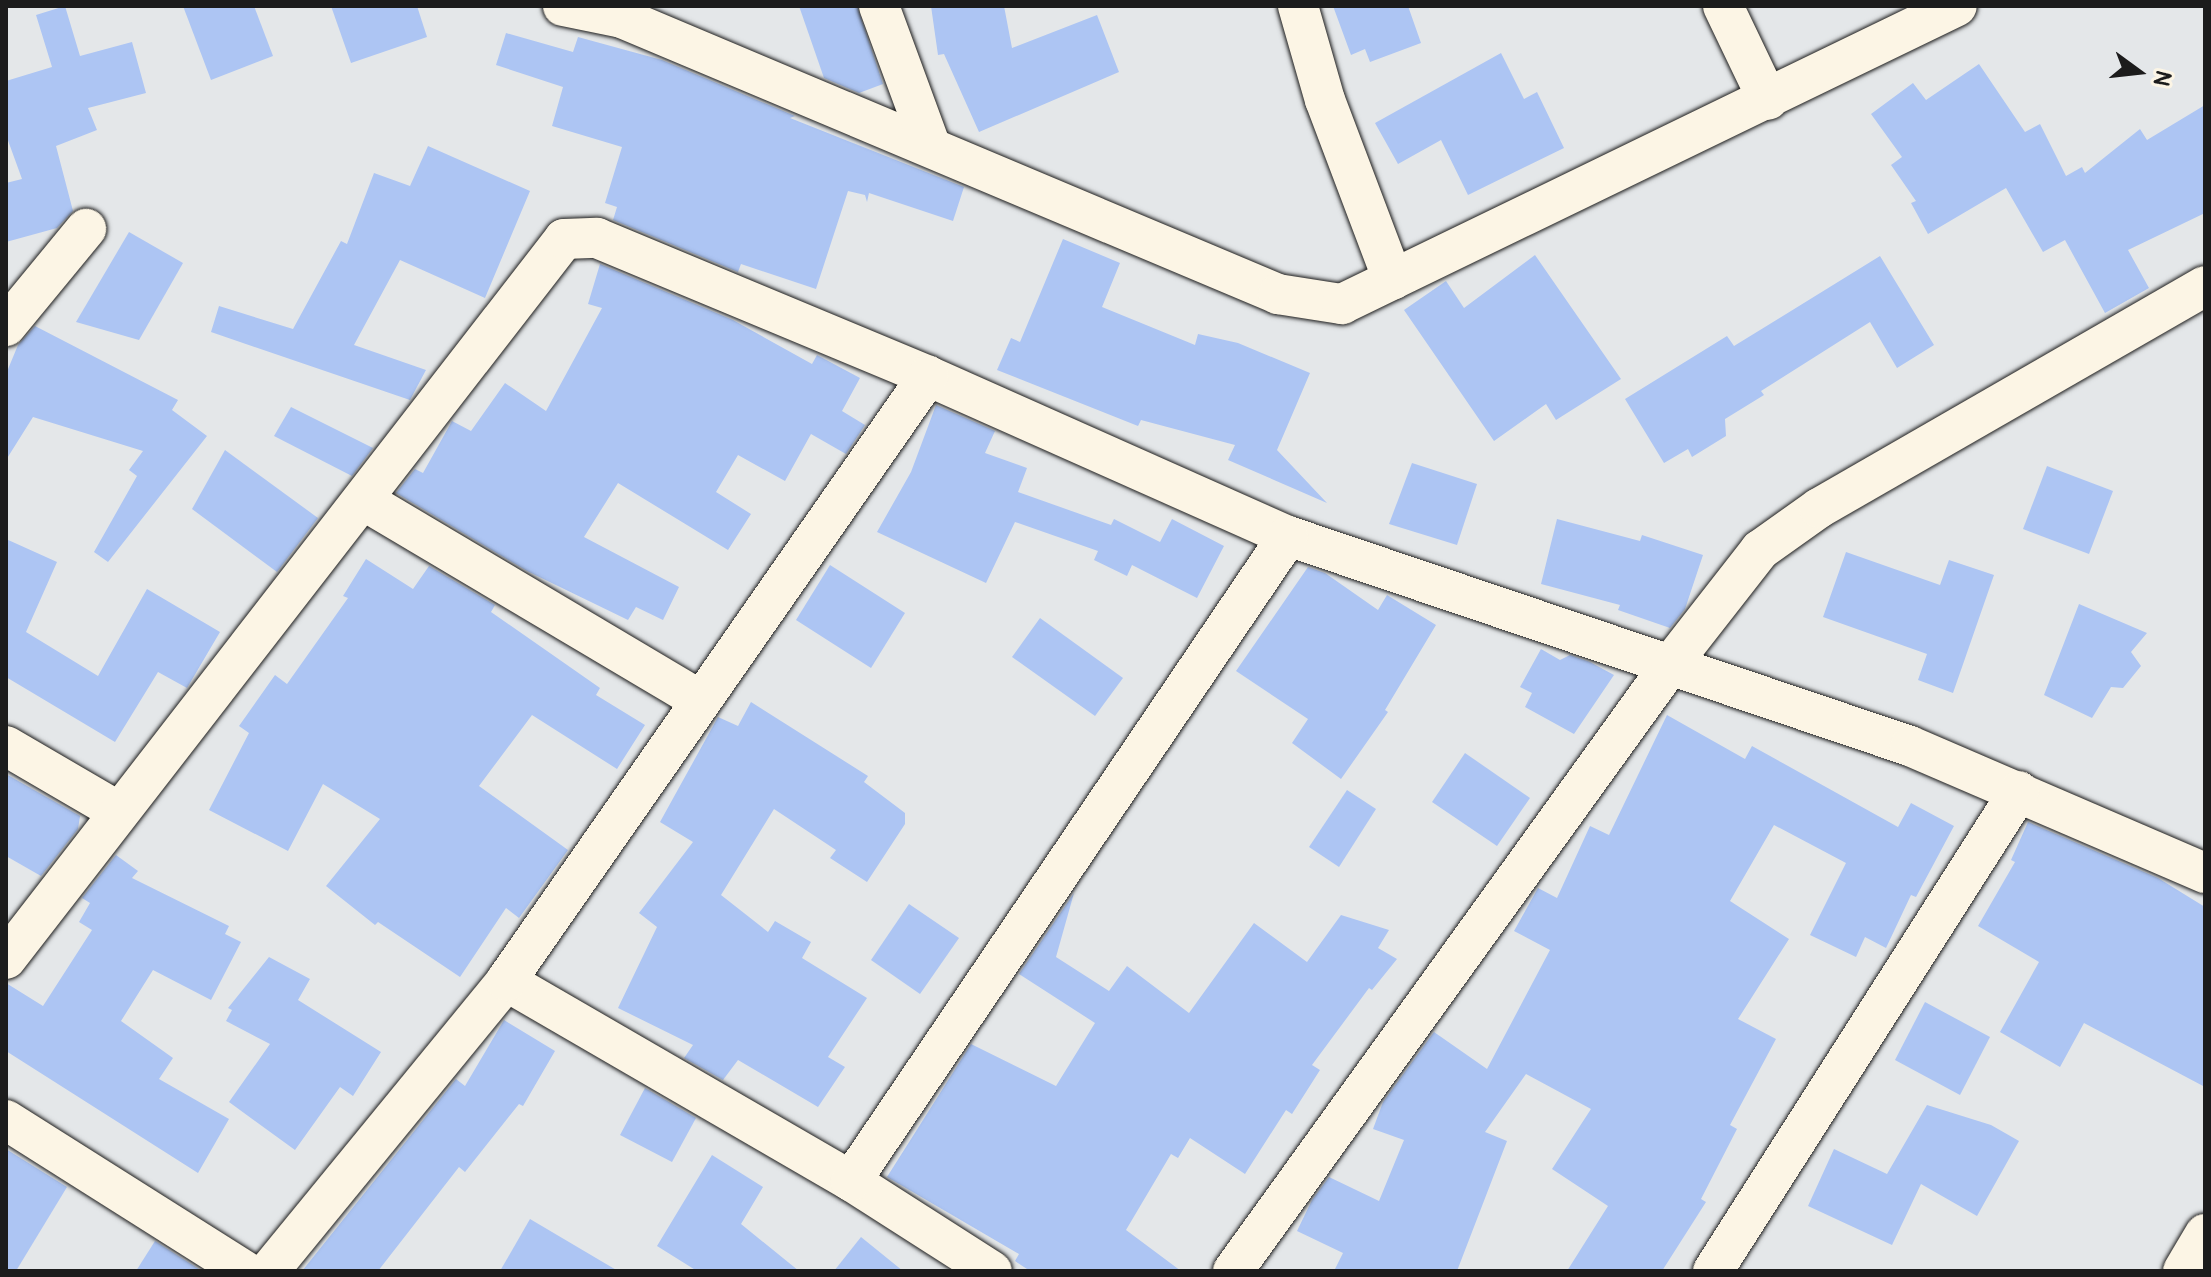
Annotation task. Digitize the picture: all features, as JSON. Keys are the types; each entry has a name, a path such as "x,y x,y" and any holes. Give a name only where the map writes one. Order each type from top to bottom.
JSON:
{"street":[{"path":"563,6 622,18 1309,303 1342,304 1957,6"},
{"path":"879,6 931,147"},
{"path":"1298,6 1325,100 1393,280"},
{"path":"1723,6 1768,100"},
{"path":"6,326 86,229"},
{"path":"6,959 564,239 597,238 928,376 1288,536 1910,746 2205,873"},
{"path":"1233,1271 1726,589 1772,541 1819,508 2205,286"},
{"path":"269,1271 506,981 928,376"},
{"path":"363,500 701,701"},
{"path":"851,1181 1288,536"},
{"path":"6,746 119,812"},
{"path":"1713,1271 2019,791"},
{"path":"506,981 851,1181 992,1271"},
{"path":"6,1120 245,1271"},
{"path":"2183,1271 2205,1234"}],"building":[{"path":"65,6 80,56 132,42 146,93 88,108 97,130 56,146 73,211 57,228 6,242 6,183 22,179 6,135 6,81 52,67 36,15"},
{"path":"183,6 254,6 273,56 211,80"},
{"path":"331,6 417,6 427,37 351,63"},
{"path":"799,6 857,6 883,84 859,93 824,78"},
{"path":"931,6 1004,6 1012,48 1097,15 1119,72 979,132 944,54 938,55"},
{"path":"1333,6 1408,6 1421,43 1370,62 1365,49 1351,55"},
{"path":"506,33 573,52 578,37 662,60 795,116 790,118 964,187 953,221 869,193 867,202 865,195 848,191 816,289 741,264 738,272 613,220 617,207 605,203 622,147 552,126 563,87 496,65"},
{"path":"1501,53 1524,99 1537,92 1564,148 1468,195 1441,140 1398,164 1375,123"},
{"path":"1979,64 2025,132 2040,124 2066,176 2082,167 2085,173 2140,129 2147,140 2205,105 2205,213 2128,250 2149,288 2105,313 2065,240 2043,252 2006,188 1928,234 1911,203 1916,201 1891,165 1902,157 1871,114 1913,83 1926,100"},
{"path":"428,146 530,191 485,298 400,260 354,345 426,370 410,400 211,332 219,306 293,329 341,241 347,244 374,173 410,186"},
{"path":"129,232 183,263 139,340 76,322"},
{"path":"1063,239 1120,263 1102,307 1195,345 1198,334 1238,343 1310,373 1277,450 1327,503 1228,460 1235,445 1141,420 1138,426 997,370 1011,338 1020,342"},
{"path":"1535,255 1621,379 1556,420 1546,404 1494,441 1404,310 1446,281 1464,308"},
{"path":"1880,256 1934,345 1897,368 1870,322 1761,391 1764,395 1725,419 1726,436 1692,457 1688,449 1664,463 1625,399 1727,336 1734,346"},
{"path":"600,264 733,320 812,364 817,355 860,378 842,411 865,425 846,454 811,434 785,481 738,455 716,492 751,514 728,550 618,483 584,537 679,587 663,620 636,607 628,620 527,571 396,493 415,469 423,473 452,421 471,431 505,383 546,411 602,308 588,304"},
{"path":"35,326 178,400 172,410 207,436 108,562 94,552 137,476 129,470 143,451 33,417 6,460 6,374 18,345"},
{"path":"936,405 995,431 985,453 1027,468 1018,492 1111,525 1114,519 1160,542 1172,519 1224,546 1197,598 1132,565 1127,576 1094,560 1098,551 1015,522 986,583 877,532 911,472"},
{"path":"291,407 373,448 352,476 274,436"},
{"path":"225,450 318,518 277,572 192,509"},
{"path":"1412,463 1477,484 1457,545 1389,524"},
{"path":"2047,466 2113,491 2089,554 2023,529"},
{"path":"1557,519 1640,541 1642,535 1703,555 1685,609 1670,628 1618,610 1620,605 1541,584"},
{"path":"6,539 57,562 26,632 98,676 147,589 220,632 187,688 158,672 115,742 6,677"},
{"path":"1846,552 1940,585 1949,560 1994,575 1953,693 1918,680 1927,654 1823,617"},
{"path":"366,559 413,589 429,566 495,605 491,612 600,688 596,695 645,725 617,769 532,715 479,786 568,850 519,918 506,908 460,977 378,922 375,925 326,886 380,819 323,784 288,851 209,810 249,733 239,726 275,675 287,684 348,598 343,596"},
{"path":"830,565 905,613 871,668 796,620"},
{"path":"1308,567 1325,573 1378,610 1387,595 1436,625 1385,710 1388,712 1341,779 1292,743 1308,719 1236,671"},
{"path":"2079,604 2147,633 2131,652 2141,666 2123,688 2111,687 2092,718 2044,695"},
{"path":"1040,618 1123,678 1095,716 1012,657"},
{"path":"1541,649 1560,660 1570,655 1590,662 1614,675 1574,734 1525,707 1532,693 1520,687"},
{"path":"751,702 868,776 864,782 905,813 905,824 867,882 830,858 836,850 774,809 721,895 768,932 775,921 811,942 802,958 867,998 828,1057 845,1067 818,1107 738,1060 723,1080 684,1058 693,1045 618,1008 657,927 639,913 693,842 660,822 718,717 738,726"},
{"path":"1667,715 1745,759 1752,746 1898,827 1911,803 1954,826 1916,897 1911,895 1886,948 1865,937 1856,957 1810,935 1846,863 1774,825 1730,901 1789,939 1738,1019 1776,1039 1730,1125 1737,1129 1701,1199 1706,1202 1662,1271 1567,1271 1608,1206 1552,1169 1591,1109 1526,1074 1485,1132 1507,1141 1457,1271 1334,1271 1343,1253 1297,1231 1312,1200 1329,1177 1379,1201 1404,1140 1373,1129 1383,1102 1434,1032 1487,1069 1550,950 1514,931 1538,888 1557,898 1590,826 1609,835"},
{"path":"1465,753 1530,798 1497,846 1432,802"},
{"path":"6,774 80,816 78,829 41,876 6,856"},
{"path":"1347,790 1376,809 1339,867 1309,847"},
{"path":"2028,822 2158,878 2205,907 2205,1087 2084,1023 2060,1067 2000,1032 2039,962 1978,926 2015,862 2011,860"},
{"path":"116,855 138,871 132,878 229,926 225,934 241,942 211,1000 153,970 121,1021 173,1058 159,1079 229,1119 198,1173 6,1051 6,983 43,1006 92,930 79,922 90,903 82,898"},
{"path":"1074,893 1056,957 1109,991 1127,966 1189,1013 1254,923 1307,962 1341,915 1389,930 1378,948 1397,959 1372,990 1369,988 1312,1065 1320,1070 1292,1114 1286,1110 1245,1174 1190,1138 1178,1158 1171,1154 1126,1230 1181,1271 1030,1271 1015,1261 1019,1254 887,1177 971,1044 1056,1086 1095,1023 1019,974"},
{"path":"909,904 959,938 920,994 871,960"},
{"path":"269,957 310,979 298,1000 381,1052 353,1096 340,1087 295,1150 229,1102 270,1044 226,1021 232,1010 228,1008"},
{"path":"1925,1002 1990,1037 1960,1095 1895,1060"},
{"path":"504,1020 555,1051 523,1106 519,1104 465,1172 459,1167 378,1271 302,1271 456,1079 465,1086"},
{"path":"645,1088 696,1118 672,1162 620,1135"},
{"path":"1927,1105 1991,1125 2019,1141 1977,1216 1921,1184 1892,1245 1808,1206 1834,1149 1887,1174"},
{"path":"6,1149 67,1187 16,1271 6,1271"},
{"path":"712,1155 763,1187 741,1224 799,1271 697,1271 657,1246"},
{"path":"530,1219 618,1271 500,1271"},
{"path":"861,1237 903,1271 834,1271"},
{"path":"155,1241 202,1271 136,1271"}]}
